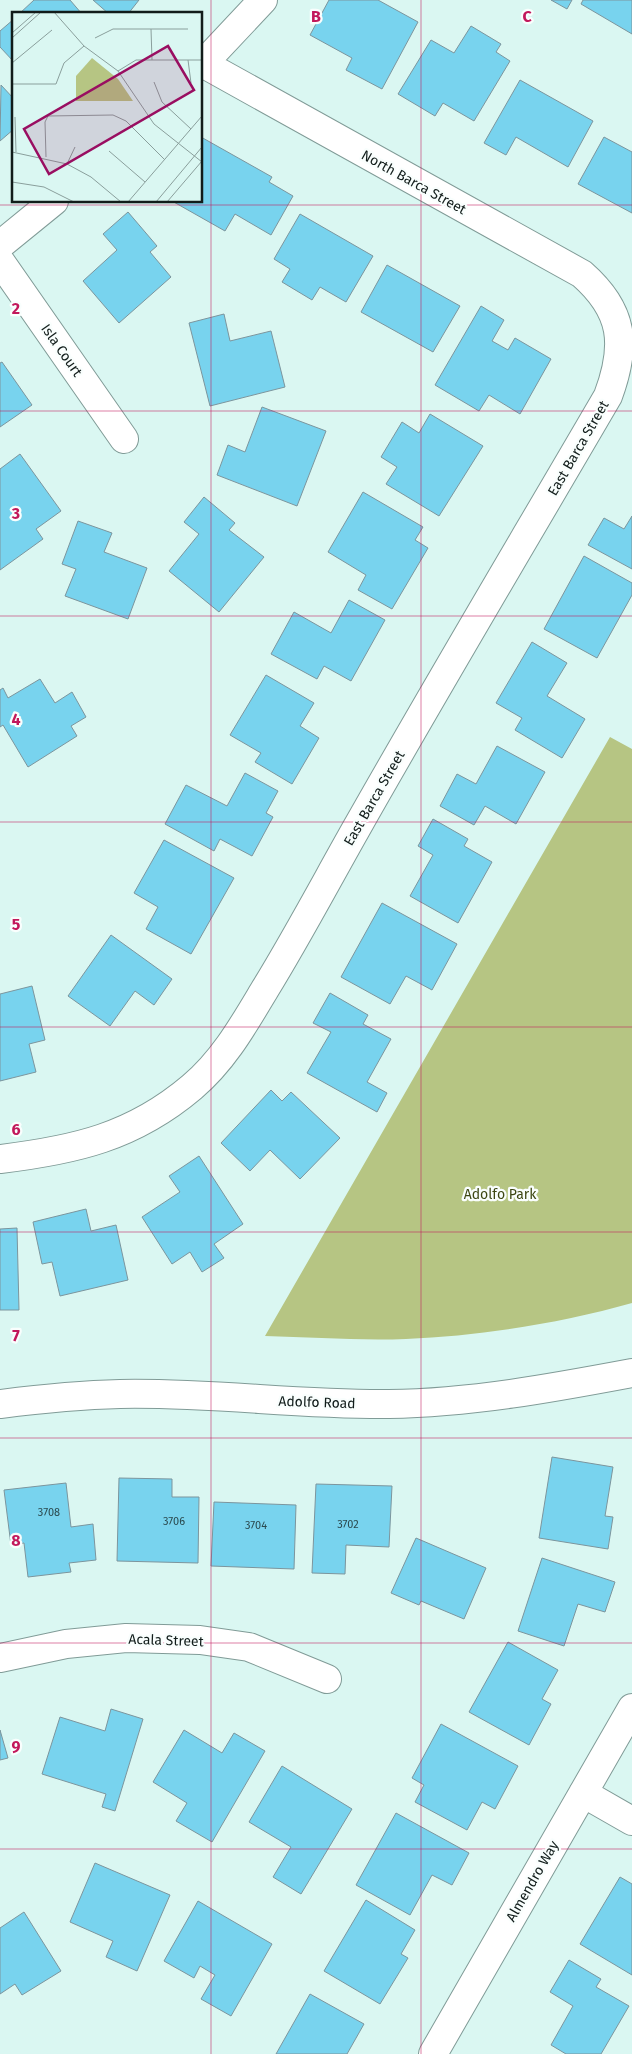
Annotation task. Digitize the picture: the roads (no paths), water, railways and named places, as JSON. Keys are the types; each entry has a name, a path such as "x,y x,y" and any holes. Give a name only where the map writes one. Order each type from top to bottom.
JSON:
{"street":[{"path":"203,65 262,0"},
{"name":"North Barca Street","path":"203,65 582,274 596,287 612,312"},
{"path":"0,244 53,202"},
{"name":"Isla Court","path":"0,261 124,439"},
{"name":"East Barca Street","path":"0,1159 54,1153 95,1143 148,1119 187,1091 215,1064 233,1042 281,964 357,827 608,396 618,368 620,340 612,312"},
{"name":"Adolfo Road","path":"0,1404 49,1398 121,1394 196,1396 323,1404 391,1404 530,1392 632,1373"},
{"name":"Acala Street","path":"0,1658 66,1644 126,1638 200,1640 249,1647 327,1679"},
{"name":"Almendro Way","path":"433,2054 632,1708"},
{"path":"583,1793 632,1821"}],"park label":[{"name":"Adolfo Park","path":"500,1194"}]}
